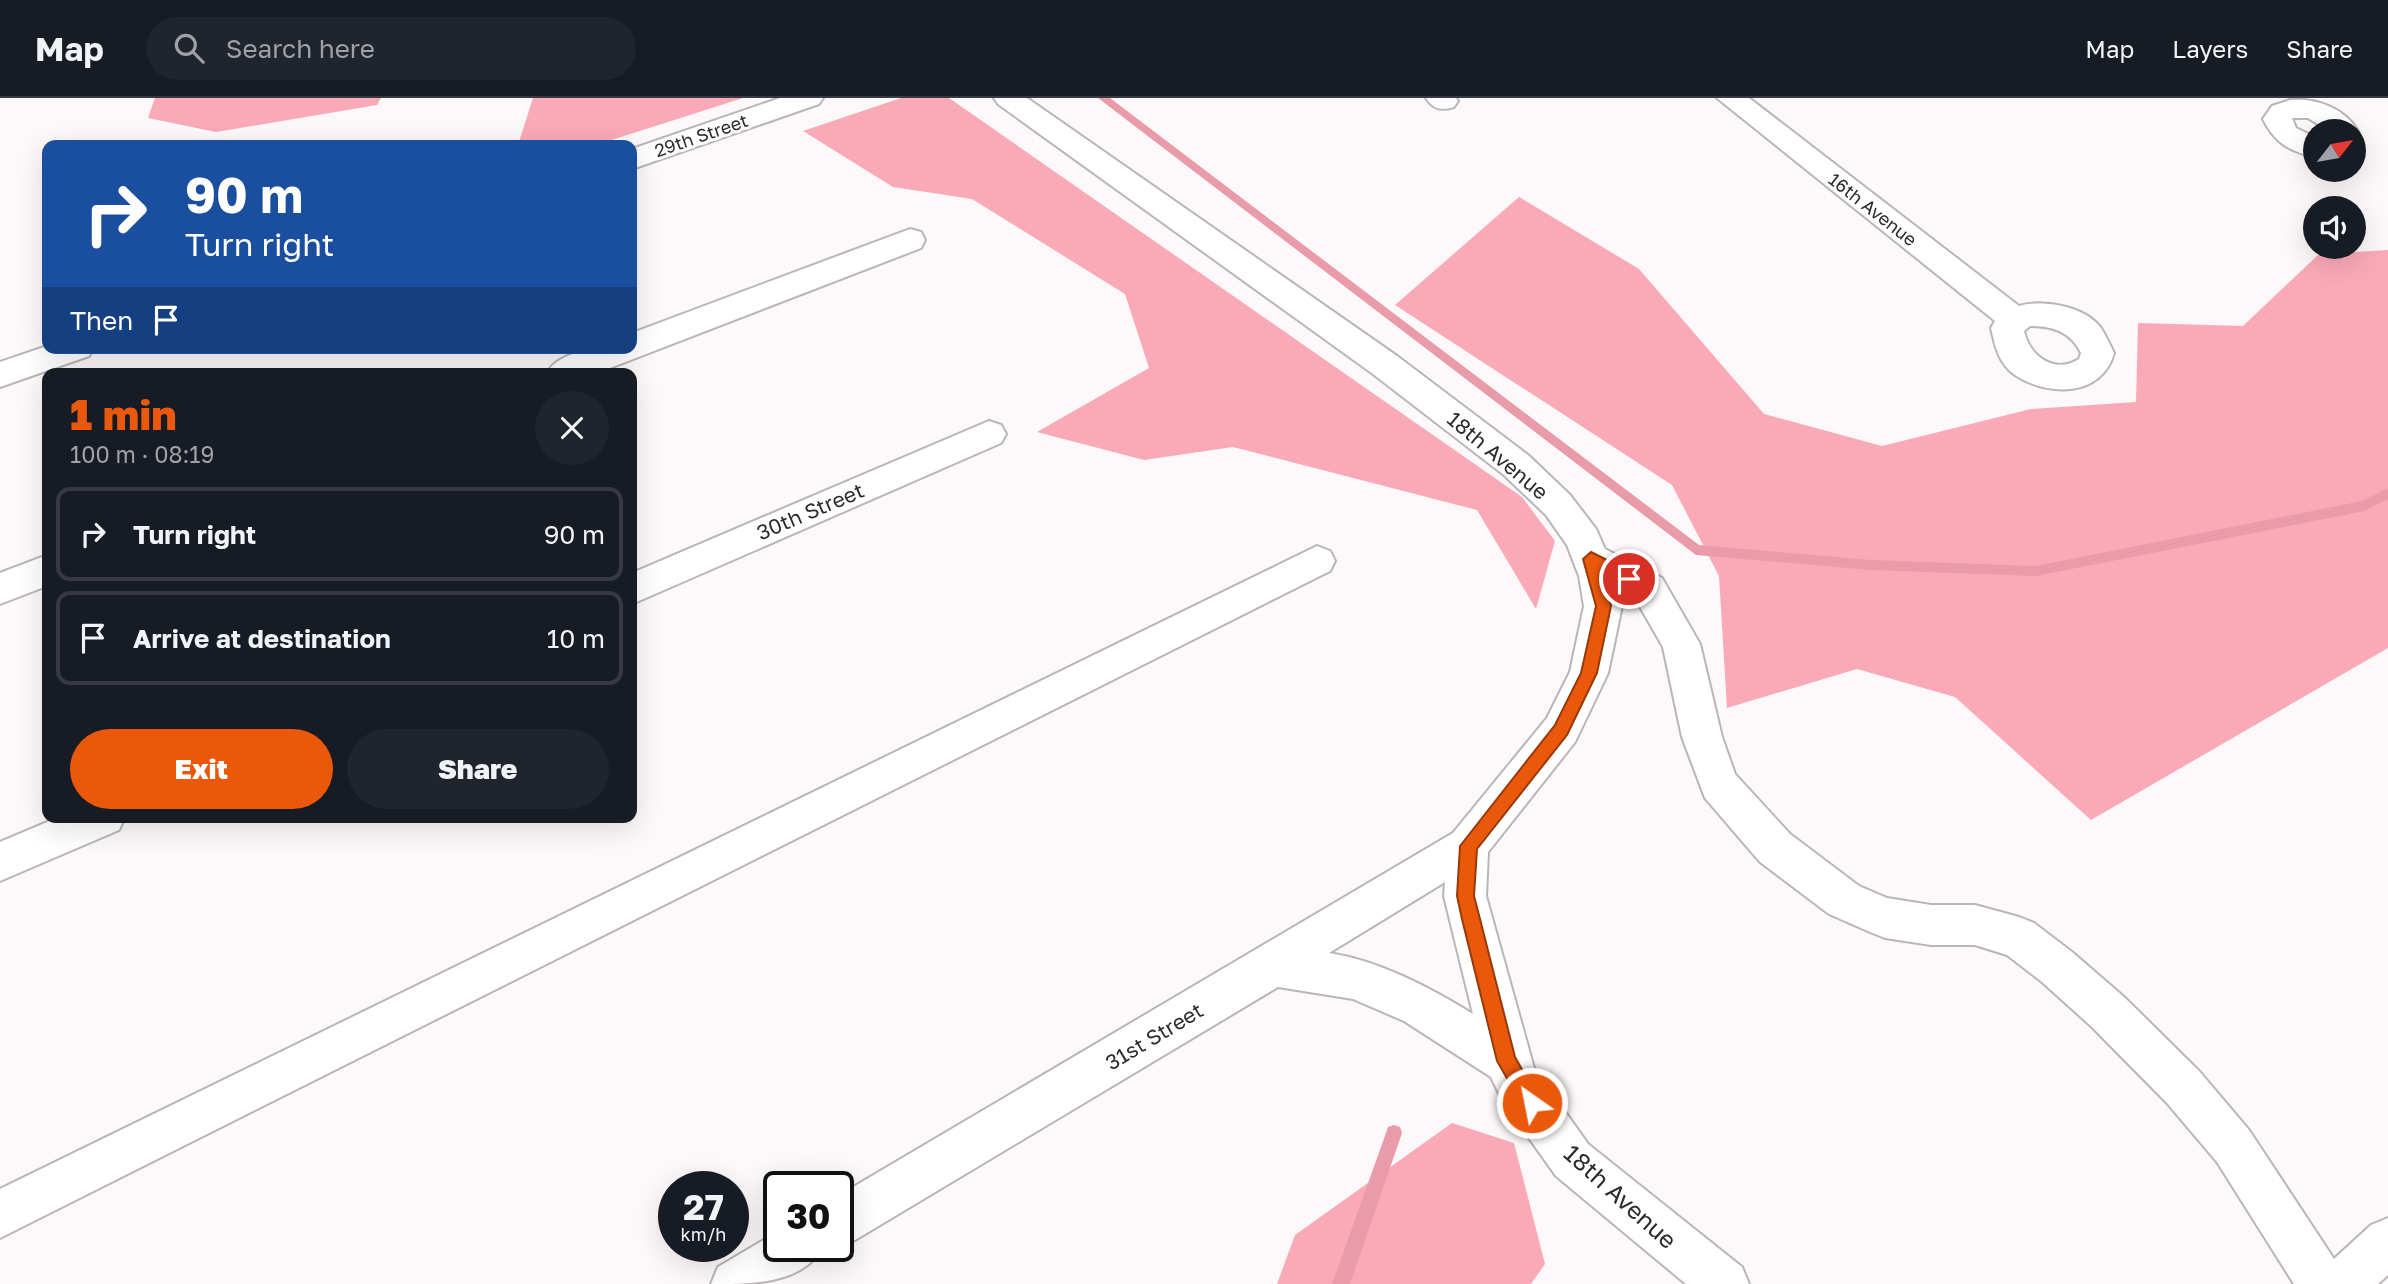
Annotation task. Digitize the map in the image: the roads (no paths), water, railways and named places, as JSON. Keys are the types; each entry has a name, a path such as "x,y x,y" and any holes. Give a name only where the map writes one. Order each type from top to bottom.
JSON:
{"street":[{"name":"29th Street","path":"637,157 809,98"},
{"name":"18th Avenue","path":"1008,98 1385,365 1516,466 1558,505 1583,539 1603,606 1589,673 1561,730 1468,846 1465,896 1507,1061 1518,1084 1572,1160 1645,1222 1725,1284"},
{"name":"16th Avenue","path":"1731,98 2015,320"},
{"path":"2303,144 2279,126 2277,120 2282,112 2292,103 2330,119"},
{"path":"637,344 910,240"},
{"path":"0,374 59,354"},
{"path":"576,368 611,354"},
{"name":"30th Street","path":"637,587 989,434"},
{"path":"1591,559 1648,589 1681,644 1702,737 1719,785 1775,848 1844,900 1885,918 1931,925 1975,925 2019,938 2057,967 2108,1012 2183,1087 2233,1146 2322,1284"},
{"path":"0,1214 1317,561"},
{"path":"0,589 42,572"},
{"path":"0,862 90,823"},
{"name":"31st Street","path":"854,1214 1274,965 1347,916 1468,846"},
{"name":"18th Avenue","path":"1274,965 1354,978 1420,1006 1507,1061"},
{"path":"2342,1284 2388,1242"},
{"path":"735,1284 772,1262"}],"waterway":[{"path":"1103,98 1696,550 1871,565 2036,571 2365,506 2388,493"},
{"path":"1341,1284 1394,1133"}]}
